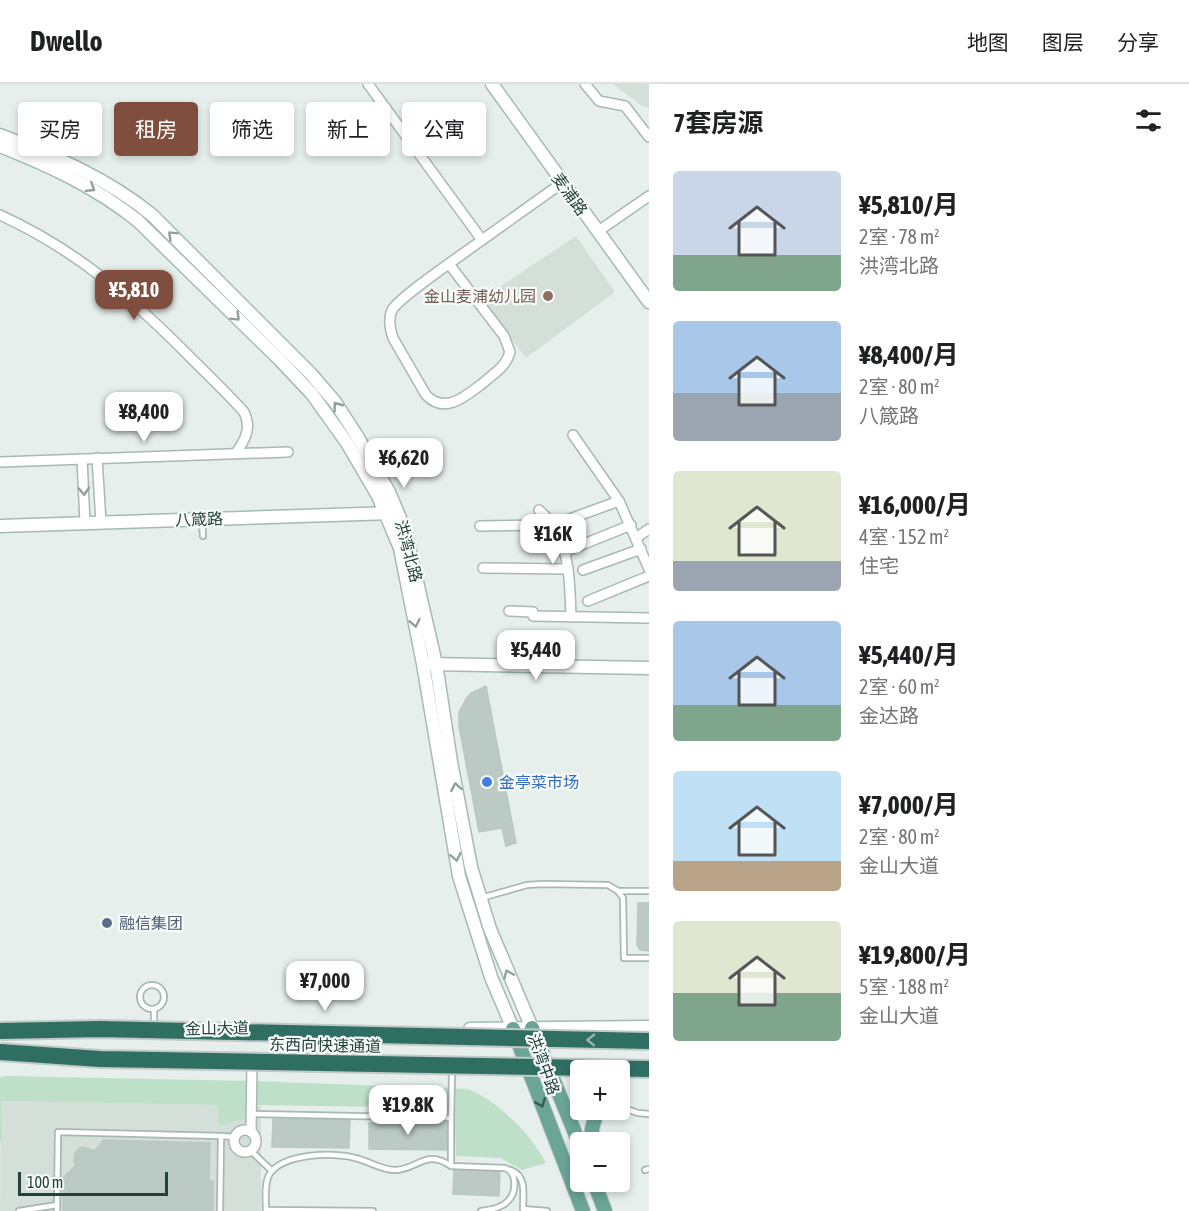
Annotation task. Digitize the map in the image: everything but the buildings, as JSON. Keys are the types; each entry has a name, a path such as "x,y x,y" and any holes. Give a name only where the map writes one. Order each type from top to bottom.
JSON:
{"highway":[{"name":"东西向快速通道","path":"0,1030 112,1029 649,1041"},
{"name":"东西向快速通道","path":"0,1054 100,1059 645,1070"}],"main road":[{"name":"麦浦路","path":"492,84 649,302"},
{"name":"洪湾北路","path":"0,135 44,152 93,176 129,197 152,215 270,332 335,402 357,436 410,547 436,664 466,844 480,898 499,953 532,1028"},
{"name":"洪湾北路","path":"0,146 80,181 119,206 151,232 312,394 393,513 423,663 450,828 467,902 491,977 513,1029"},
{"name":"八箴路","path":"0,526 393,513"},
{"path":"423,663 649,668"},
{"name":"金山大道","path":"0,1026 513,1029 649,1027"},
{"path":"532,1028 575,1132"},
{"name":"洪湾中路","path":"513,1029 583,1211"},
{"name":"金山大道","path":"0,1054 292,1060 397,1072 570,1074"},
{"path":"630,1071 645,1070"},
{"path":"630,1076 645,1070"},
{"path":"599,1192 605,1211"}],"street":[{"path":"361,84 363,87 368,84 482,240"},
{"path":"585,84 599,101 625,106 649,137"},
{"path":"449,264 504,336 510,352 504,366 464,398 441,404 430,400 426,395 393,338 390,329 390,315 395,305 449,264 562,183"},
{"path":"597,232 648,200"},
{"path":"0,215 78,258 133,301 172,339 244,412 248,429 245,440 236,453"},
{"path":"573,435 619,501 648,565"},
{"path":"0,462 288,452"},
{"path":"97,458 101,522"},
{"path":"82,459 85,523"},
{"path":"480,526 554,525 619,501"},
{"path":"539,510 554,525 564,552 571,617"},
{"path":"564,552 631,525"},
{"path":"636,538 649,529"},
{"path":"583,570 641,549"},
{"path":"483,568 567,569"},
{"path":"588,602 649,576"},
{"path":"509,611 533,612 533,616 649,618"},
{"path":"251,1132 252,1060"},
{"path":"242,1130 251,1132 255,1135 257,1142 251,1151 244,1152 237,1149 234,1142 235,1137 242,1130"}],"lane":[{"path":"202,519 203,536"},
{"path":"467,902 536,884 602,884 618,891 649,891"},
{"path":"618,891 624,903 624,958 649,958"},
{"path":"150,986 158,987 164,995 163,1002 154,1008 143,1005 141,997 143,990 150,986"},
{"path":"154,1008 154,1028"},
{"path":"451,1166 452,1073"},
{"path":"630,1110 649,1114"},
{"path":"251,1114 452,1118"},
{"path":"20,1211 57,1208 58,1132 235,1137"},
{"path":"220,1211 221,1136"},
{"path":"251,1151 272,1171"},
{"path":"374,1211 266,1210 267,1181 272,1171 283,1163 300,1157 348,1156 395,1170 429,1159 442,1160 451,1166 509,1169 518,1172 523,1185 523,1209 547,1211"},
{"path":"481,1211 497,1208 511,1198 514,1176 509,1169"}],"shaded area":[{"path":"613,84 649,84 649,108 641,105"},
{"name":"金山麦浦幼儿园","path":"576,236 615,292 526,358 480,300"},
{"path":"1,1101 219,1105 219,1125 247,1105 261,1106 261,1211 0,1211"}],"green space":[{"path":"0,1077 251,1081 467,1089 489,1101 512,1120 533,1142 546,1163 522,1170 500,1158 456,1156 454,1108 247,1105 246,1118 219,1126 218,1105 1,1101 2,1142 0,1142"}],"place":[{"name":"金山麦浦幼儿园","path":"548,296"},
{"name":"金亭菜市场","path":"487,782"},
{"name":"融信集团","path":"107,923"}]}
